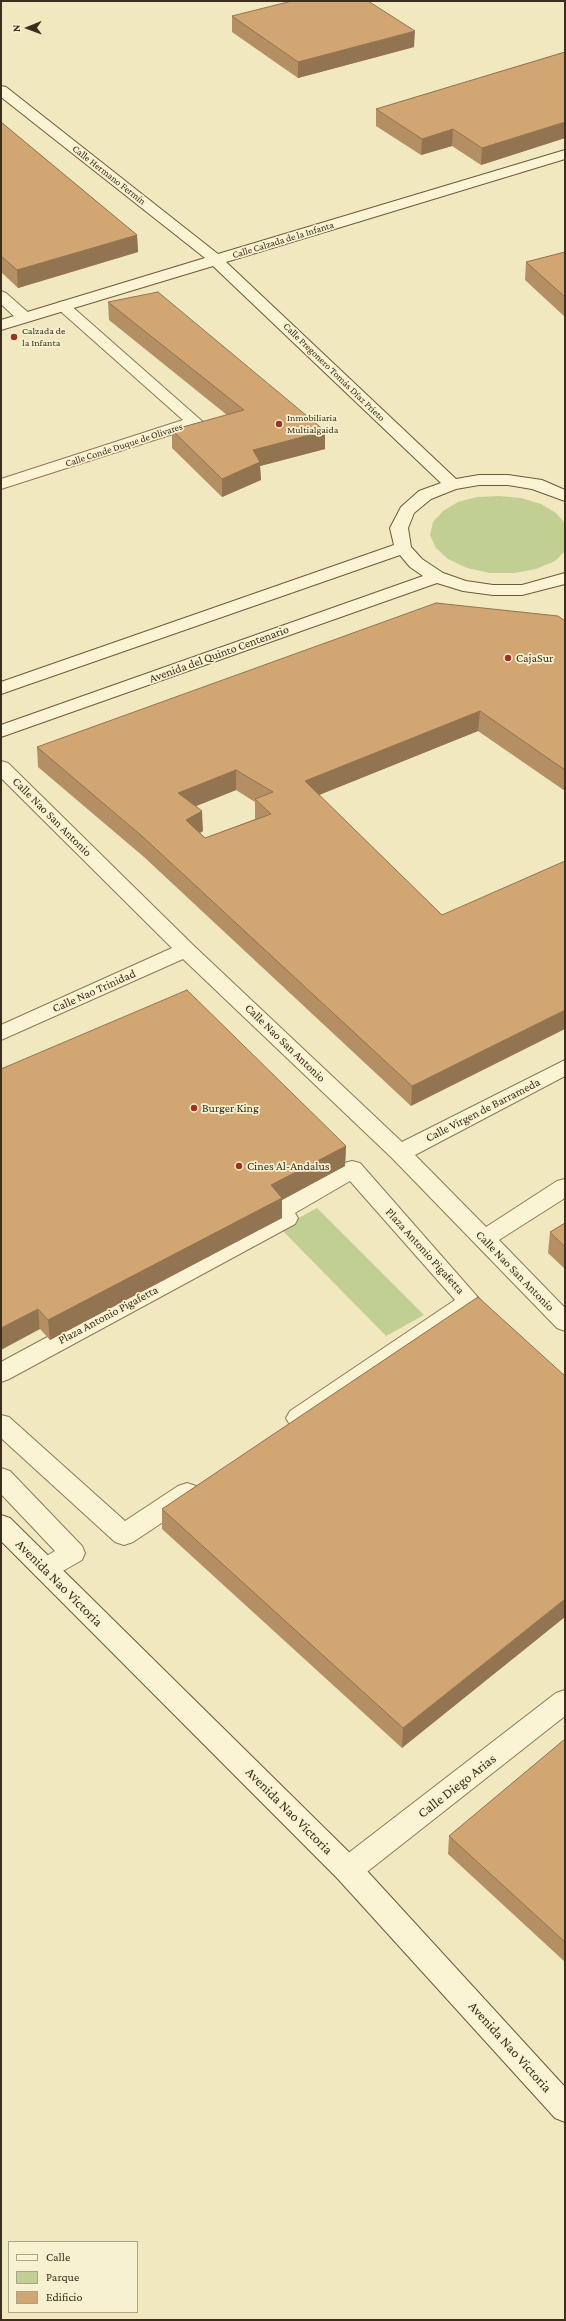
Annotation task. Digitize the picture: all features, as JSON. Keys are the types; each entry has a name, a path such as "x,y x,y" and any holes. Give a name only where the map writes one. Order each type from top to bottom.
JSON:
{"street":[{"name":"Calle Hermano Fermín","path":"1,90 216,260"},
{"name":"Calle Calzada de la Infanta","path":"1,325 565,154"},
{"name":"Calle Pregonero Tomás Díaz Prieto","path":"216,260 452,485"},
{"path":"1,296 25,318"},
{"name":"Calle Conde Duque de Olivares","path":"1,484 195,422 63,306"},
{"path":"564,494 536,484 508,480 478,480 452,485 426,495 407,511 399,528 403,548 416,563 437,577 463,586 492,590 522,590 558,581 565,596"},
{"path":"1,688 403,548"},
{"name":"Avenida del Quinto Centenario","path":"1,731 437,577"},
{"name":"Calle Nao San Antonio","path":"1,767 186,950 400,1153 565,1322"},
{"name":"Calle Nao Trinidad","path":"1,1033 186,950"},
{"name":"Calle Virgen de Barrameda","path":"400,1153 565,1067"},
{"name":"Plaza Antonio Pigafetta","path":"1,1373 287,1218 280,1211 352,1169 470,1302 281,1429"},
{"path":"484,1239 565,1187"},
{"path":"1,1424 124,1535 203,1482"},
{"path":"1,1478 73,1553 45,1569"},
{"name":"Avenida Nao Victoria","path":"1,1525 348,1870 565,2108"},
{"name":"Calle Diego Arias","path":"348,1870 565,1701"}],"green space":[{"path":"499,496 521,498 541,504 556,513 565,523 565,551 555,561 536,569 514,573 490,573 467,568 448,559 436,548 430,535 433,522 443,511 458,502 477,497"},
{"path":"317,1208 424,1315 386,1336 280,1228"}],"building":[{"path":"292,1 368,1 415,31 298,62 232,16"},
{"path":"565,52 565,122 482,148 453,129 422,139 376,109"},
{"path":"1,122 137,235 17,270 1,256"},
{"path":"565,252 565,297 526,262"},
{"path":"158,292 325,431 253,450 260,462 222,479 172,430 244,410 108,302"},
{"path":"436,603 558,616 565,621 565,770 480,711 305,781 442,915 565,861 565,1010 412,1086 143,837 37,747","holes":["236,770 273,792 255,799 271,814 205,838 186,820 202,811 178,793"]},
{"path":"187,990 346,1146 271,1185 282,1198 48,1320 38,1309 1,1328 1,1069"},
{"path":"565,1223 565,1247 550,1232"},
{"path":"478,1297 565,1376 565,1599 403,1728 162,1509"},
{"path":"565,1739 565,1942 449,1836"}],"place":[{"name":"Calzada de la Infanta","path":"14,337"},
{"name":"Inmobiliaria Multialgaida","path":"279,424"},
{"name":"CajaSur","path":"508,658"},
{"name":"Burger King","path":"194,1108"},
{"name":"Cines Al-Andalus","path":"239,1166"}]}
